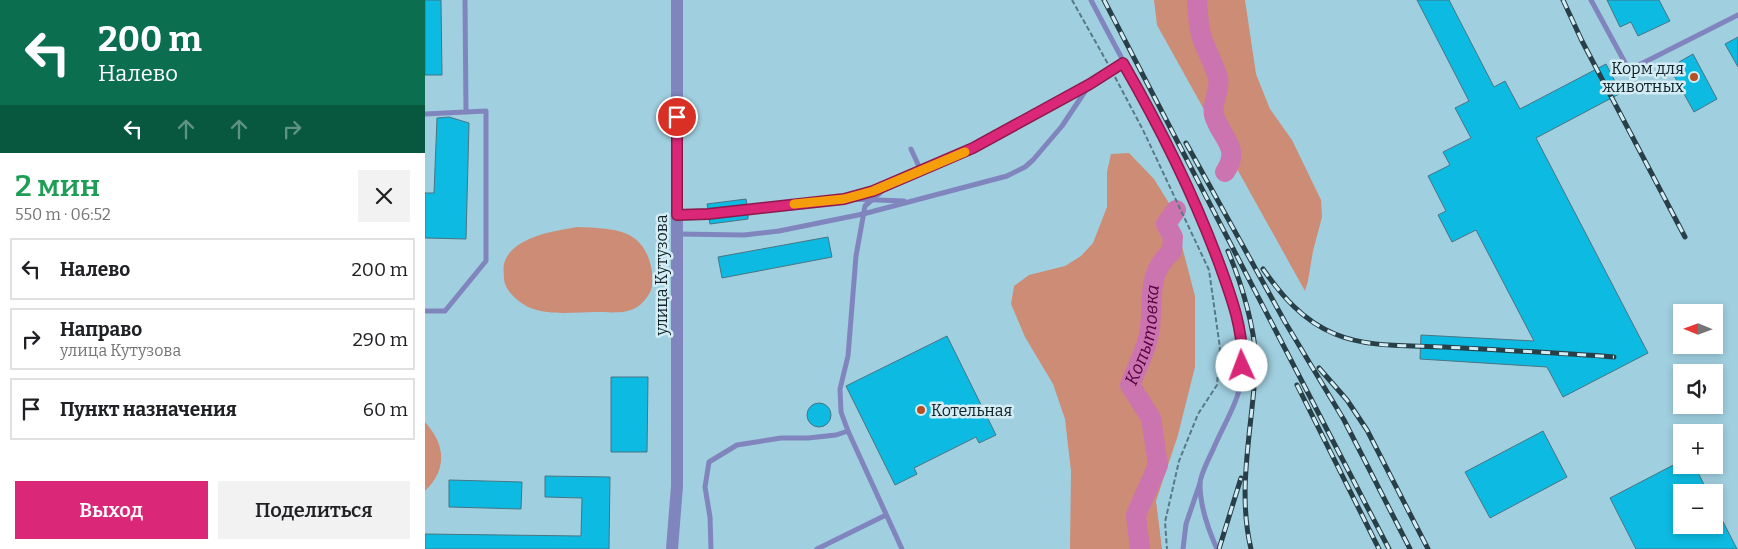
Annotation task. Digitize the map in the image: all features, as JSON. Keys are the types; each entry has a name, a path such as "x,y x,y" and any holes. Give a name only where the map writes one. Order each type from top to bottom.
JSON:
{"street":[{"name":"улица Кутузова","path":"672,549 677,486 677,0"}],"lane":[{"path":"465,0 466,112"},
{"path":"1091,0 1169,146 1200,214 1231,298 1240,330 1241,378 1237,396 1200,482 1186,524 1183,549"},
{"path":"1591,0 1629,70 1738,15"},
{"path":"844,199 873,191 973,148 1090,84 1123,63"},
{"path":"677,234 756,234 863,214 1007,176 1033,160 1062,126 1090,84"},
{"path":"425,114 486,111 486,262 445,311 425,311"},
{"path":"911,149 921,171"},
{"path":"890,184 865,206 863,214 856,256 848,356 839,389 841,412 848,431 902,549"},
{"path":"677,215 708,214 844,199 911,202"},
{"path":"711,549 710,516 705,487 709,462 737,445 781,438 836,435 848,431"},
{"path":"1200,482 1204,516 1217,549"},
{"path":"817,549 886,515"}],"path":[{"path":"1072,0 1112,70 1143,130 1209,270 1220,348 1217,385 1199,414 1179,461 1165,522 1167,549"}],"shaded area":[{"path":"1154,0 1245,0 1256,74 1270,109 1292,140 1321,200 1322,217 1305,291 1157,25"},
{"path":"1129,153 1154,179 1172,208 1195,296 1195,367 1178,435 1156,501 1162,549 1070,549 1071,471 1065,419 1053,384 1025,337 1011,304 1014,286 1029,275 1065,266 1081,256 1093,243 1107,207 1107,172 1111,154"},
{"path":"577,227 615,230 626,233 643,246 648,257 653,282 647,298 640,305 630,310 619,312 553,313 528,307 509,292 504,279 504,266 508,255 515,247 524,241 546,233"},
{"path":"425,422 437,439 441,456 438,474 425,491"}],"building":[{"path":"425,0 441,0 442,75 425,75"},
{"path":"1417,0 1449,0 1494,87 1505,81 1520,109 1606,64 1621,93 1536,138 1648,353 1563,397 1547,367 1420,359 1421,335 1534,341 1476,230 1452,242 1438,215 1446,211 1428,176 1450,165 1443,152 1471,138 1455,108 1469,101"},
{"path":"1607,0 1659,0 1670,21 1638,36 1631,22 1620,27"},
{"path":"1738,37 1738,67 1725,44"},
{"path":"1693,54 1717,99 1694,112 1672,72 1682,67 1679,62"},
{"path":"449,117 469,123 466,239 425,238 425,193 434,193 437,118"},
{"path":"746,199 747,205 708,210 707,204"},
{"path":"748,214 748,219 710,224 709,218"},
{"path":"828,237 832,257 722,278 718,257"},
{"name":"Котельная","path":"947,336 996,435 979,443 976,437 914,468 917,474 895,485 846,386"},
{"path":"611,377 648,377 647,452 611,452"},
{"path":"819,403 827,407 831,415 827,423 819,427 811,423 807,415 811,407"},
{"path":"1543,431 1567,477 1490,518 1465,472"},
{"path":"1673,465 1673,474 1699,474 1704,484 1673,484 1673,534 1723,534 1723,522 1737,549 1636,549 1610,498"},
{"path":"545,476 610,477 609,549 425,549 425,534 581,536 582,498 545,497"},
{"path":"449,480 522,482 521,509 449,507"}],"waterway":[{"name":"Копытовка","path":"1197,0 1201,33 1219,83 1213,110 1214,115 1231,149 1230,163 1225,172"},
{"name":"Копытовка","path":"1140,549 1136,515 1158,465 1151,418 1130,385 1148,340 1151,322 1152,290 1157,270 1172,251 1173,237 1166,224 1176,210"}],"railway":[{"path":"1104,0 1389,549"},
{"path":"1563,0 1582,41 1685,237"},
{"path":"1186,143 1285,322 1344,420 1410,549"},
{"path":"1228,251 1246,303 1256,358 1245,478 1247,526 1251,549"},
{"path":"1263,269 1278,289 1303,315 1323,329 1361,342 1614,357"},
{"path":"1319,368 1347,400 1367,430 1428,549"},
{"path":"1297,385 1379,549"},
{"path":"1219,549 1241,478"}],"slow traffic":[{"path":"794,204 844,199 873,191 965,152"}],"place":[{"name":"Корм для животных","path":"1694,77"},
{"name":"Котельная","path":"921,410"}],"route":[{"path":"677,117 677,215 708,214 844,199 873,191 951,159 1090,84 1123,63 1169,146 1200,214 1234,307 1240,330 1242,366"}]}
